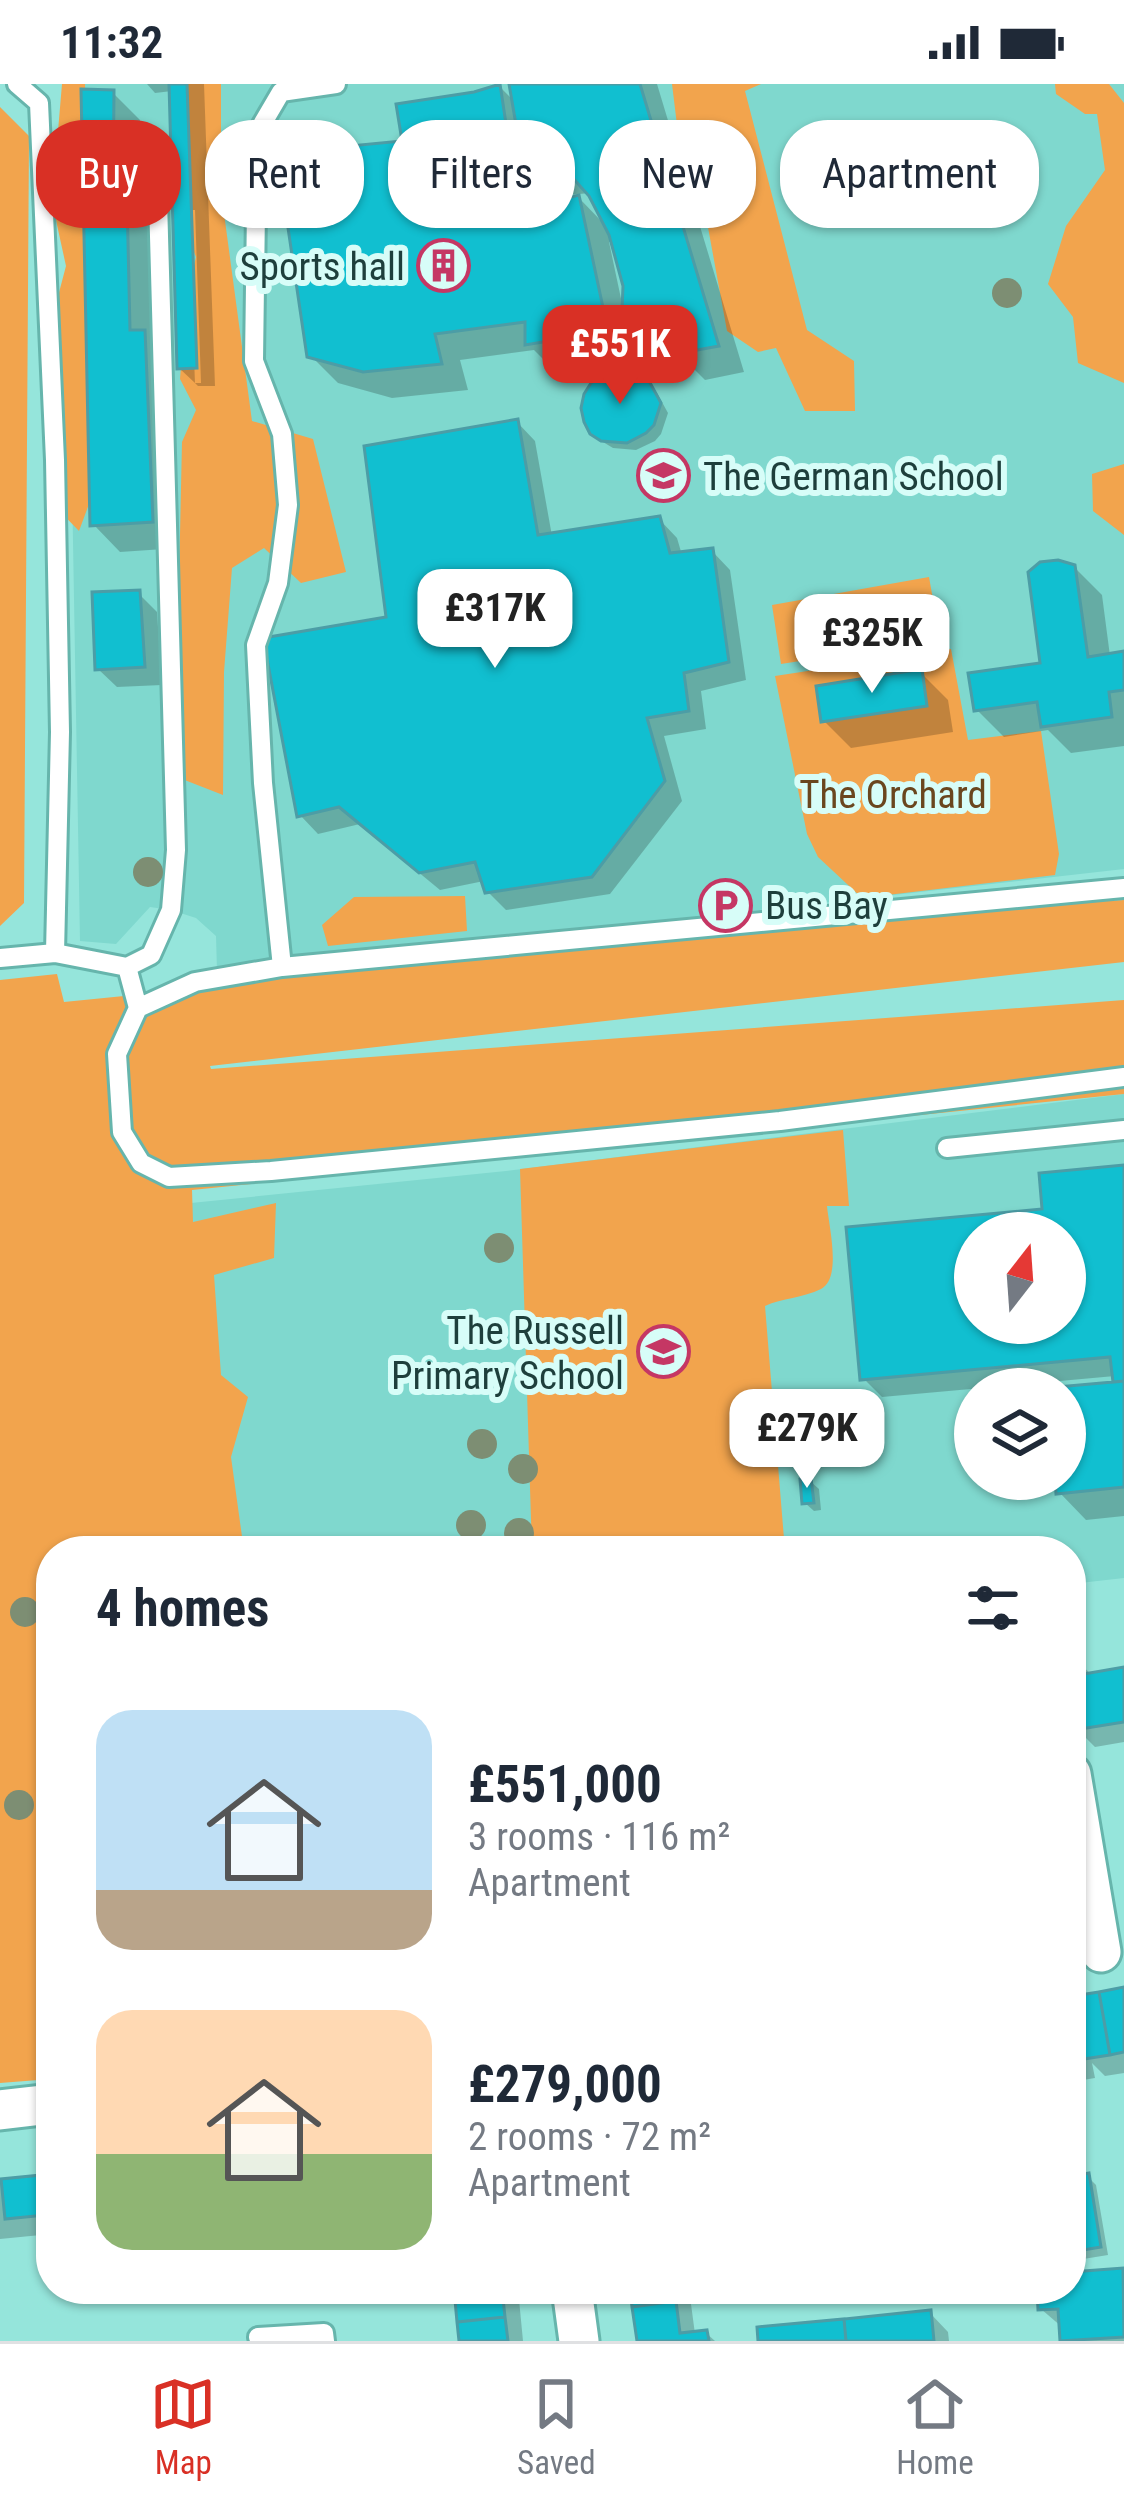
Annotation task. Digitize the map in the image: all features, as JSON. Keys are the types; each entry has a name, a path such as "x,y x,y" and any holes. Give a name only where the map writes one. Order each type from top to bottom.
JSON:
{"street":[{"path":"1086,1870 1099,1953"},
{"path":"0,2110 36,2106"},
{"path":"574,2304 579,2341"}],"lane":[{"path":"17,84 39,103 54,436 60,732 55,953"},
{"path":"282,967 263,783 256,645 278,583 288,505 282,434 254,361 257,133 280,92 336,84"},
{"path":"0,958 55,953 127,967 151,955 171,910 176,850 159,228"},
{"path":"138,1007 195,982 282,967 1124,888"},
{"path":"127,967 138,1007 117,1054 122,1132 141,1163 169,1177 780,1121 1124,1077"},
{"path":"947,1148 1124,1130"},
{"path":"259,2337 324,2333 325,2341"}],"shaded area":[{"name":"The German School","path":"65,84 1124,84 1124,869 217,971 216,936 196,918 171,910 150,907 116,944 80,941 68,228 181,228 181,120 66,120"},
{"name":"The Russell Primary School","path":"1124,1094 1124,1578 1086,1582 1086,1536 214,1536 191,1203 506,1171"}],"green space":[{"path":"62,84 85,84 86,120 59,120"},
{"path":"181,84 221,84 221,120 205,120 205,228 226,228 252,421 313,439 346,572 301,583 264,548 232,568 224,672 223,795 182,779 178,627 182,442 196,410 180,379 187,293 196,257 185,231"},
{"path":"672,84 761,84 745,91 753,120 676,120"},
{"path":"1055,84 1109,84 1124,103 1124,383 1078,363 1073,317 1048,284 1066,226 1105,170 1097,114 1085,114 1056,94"},
{"path":"0,107 29,136 24,903 0,926"},
{"path":"756,133 807,330 854,361 855,411 805,411 776,348 758,352 727,331 708,228 756,228"},
{"path":"58,228 89,228 96,485 79,531 45,496 42,357 66,266"},
{"path":"1124,464 1124,535 1093,511 1092,474"},
{"path":"929,577 940,639 781,664 772,605"},
{"name":"The Orchard","path":"951,649 968,740 1041,731 1059,854 1055,875 862,898 818,857 807,834 775,676"},
{"path":"465,896 467,931 328,946 322,925 354,897"},
{"path":"1124,900 1124,962 210,1066 1124,1000 1124,1094 192,1190 193,1222 276,1203 274,1258 214,1275 221,1375 248,1397 231,1457 242,1536 36,1536 36,2080 0,2083 0,980 57,974 64,1002 174,991 195,982 820,916"},
{"path":"843,1130 849,1206 827,1206 831,1274 821,1289 765,1306 784,1536 532,1536 520,1169"}],"building":[{"path":"169,84 187,84 197,368 177,369 173,228 181,228 181,120 170,120"},
{"name":"Sports hall","path":"500,84 505,120 399,120 396,104"},
{"path":"509,84 640,84 651,120 599,120 599,216 575,180 575,120 515,120"},
{"path":"81,89 114,90 114,120 82,120"},
{"name":"Sports hall","path":"388,142 388,228 575,228 575,196 579,195 608,331 525,345 525,322 435,334 442,364 363,372 307,357 288,228 364,228 364,145"},
{"path":"84,228 128,228 130,330 145,330 153,522 90,526"},
{"path":"605,228 683,228 719,346 675,354 670,336 621,334 623,286"},
{"path":"615,370 627,370 649,381 661,403 654,425 627,443 601,441 590,434 581,408 591,383"},
{"path":"518,419 538,535 660,516 670,553 713,548 729,662 684,673 689,711 647,718 665,781 592,877 485,893 475,862 419,873 339,807 297,817 263,638 386,617 364,446"},
{"path":"1040,562 1075,565 1088,657 1124,651 1124,690 1109,692 1112,717 1041,727 1037,702 974,711 968,673 1040,663 1028,572"},
{"path":"140,590 145,667 95,670 92,592"},
{"path":"922,669 927,706 821,722 816,686"},
{"path":"1124,1165 1124,1381 1113,1382 1110,1357 860,1380 846,1227 954,1217 954,1344 1086,1344 1086,1212 1009,1212 1042,1209 1039,1173"},
{"path":"1124,1381 1124,1487 1086,1491 1086,1384"},
{"path":"811,1478 814,1503 802,1504 800,1479"},
{"path":"1124,1667 1124,1722 1086,1728 1086,1674"},
{"path":"1124,1987 1124,2052 1110,2055 1099,1992"},
{"path":"1099,1992 1110,2055 1086,2059 1086,1994"},
{"path":"1086,2174 1101,2247 1086,2250"},
{"path":"36,2176 36,2216 5,2219 1,2179"},
{"path":"1123,2268 1124,2337 1060,2341 1058,2309 1038,2310 1038,2304 1086,2304 1086,2271"},
{"path":"455,2304 504,2304 505,2317 457,2322"},
{"path":"676,2304 680,2333 707,2330 709,2341 637,2341 632,2307"},
{"path":"931,2310 934,2341 846,2341 844,2319"},
{"path":"505,2317 508,2341 459,2341 457,2322"},
{"path":"844,2319 846,2341 758,2341 757,2327"}],"place":[{"name":"Sports hall","path":"444,266"},
{"name":"The German School","path":"664,476"},
{"name":"Bus Bay","path":"726,905"},
{"name":"The Russell Primary School","path":"663,1352"}]}
